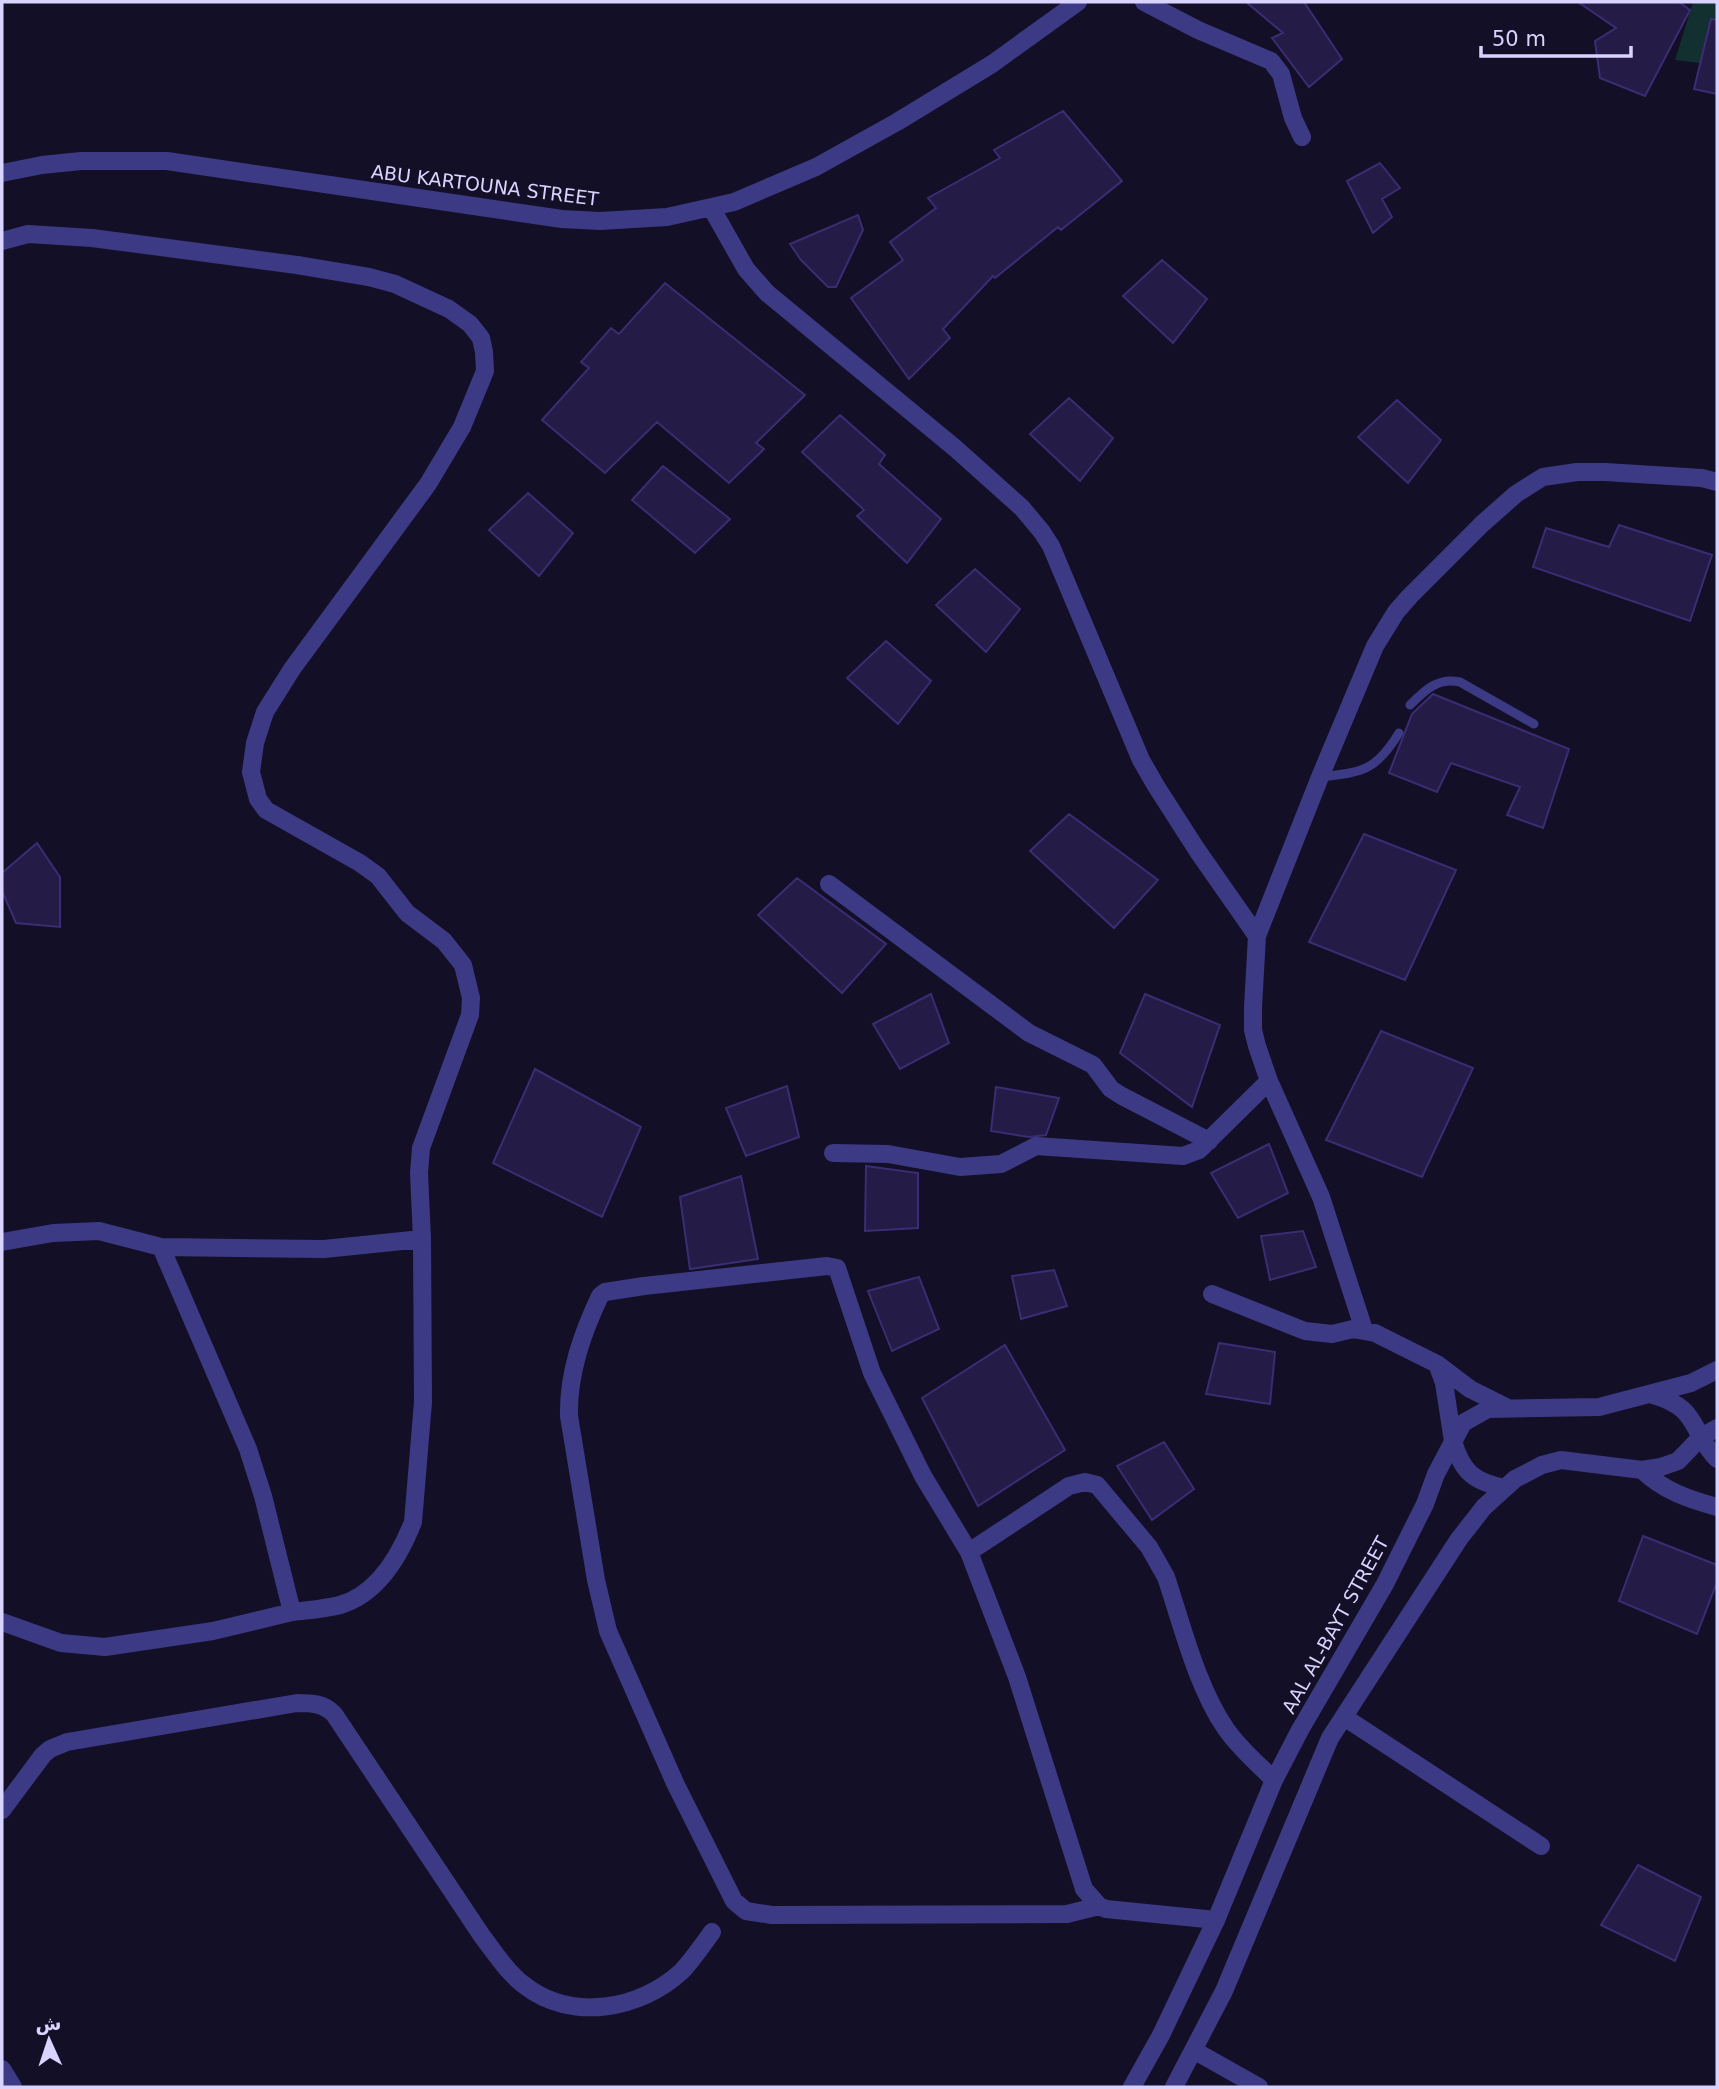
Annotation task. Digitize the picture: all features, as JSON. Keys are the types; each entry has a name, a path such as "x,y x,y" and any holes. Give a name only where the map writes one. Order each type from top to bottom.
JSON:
{"street":[{"name":"ABU KARTOUNA STREET","path":"2,173 81,161 141,160 562,219 600,221 667,217 734,202 816,167 992,64 1078,2"},
{"path":"1144,2 1198,30 1271,61 1281,74 1293,118 1302,137"},
{"path":"712,209 746,269 767,293 955,448 1022,508 1042,531 1051,546 1141,760 1197,850 1257,936"},
{"path":"2,241 28,234 92,238 369,277 395,284 449,309 470,324 481,338 485,371 462,426 428,484 292,669 265,712 255,743 251,772 254,788 266,810 378,876 407,913 444,942 463,965 471,998 470,1015 421,1148 419,1173 423,1402 413,1521 406,1540 379,1580 362,1595 341,1605 292,1612 213,1631 105,1647 61,1643 2,1622"},
{"path":"1364,1330 1321,1198 1269,1081 1253,1030 1257,936 1320,777 1375,646 1396,612 1482,524 1516,494 1543,477 1577,472 1605,471 1702,478 1717,482"},
{"path":"829,884 1029,1033 1093,1065 1111,1089 1209,1141"},
{"path":"833,1153 888,1154 960,1167 1001,1164 1036,1146 1184,1156 1194,1153 1209,1141 1269,1081"},
{"path":"2,1242 53,1233 99,1231 161,1247 324,1249 422,1238"},
{"path":"161,1247 248,1449 263,1496 292,1612"},
{"path":"1099,1906 1084,1889 1079,1878 1017,1677 969,1552 923,1476 872,1373 835,1266 644,1286 612,1291 600,1296 574,1366 569,1385 569,1400 573,1443 604,1617 675,1783 734,1901 746,1912 772,1915 1067,1914 1099,1906 1216,1920"},
{"path":"1212,1294 1305,1331 1332,1334 1353,1329 1364,1330 1437,1364 1469,1389 1506,1407"},
{"path":"1437,1364 1444,1383 1453,1441 1459,1459 1470,1474 1487,1484 1505,1488"},
{"name":"AAL AL-BAYT STREET","path":"1132,2087 1161,2035 1216,1920 1274,1780 1385,1584 1463,1423 1488,1409 1599,1407 1691,1383 1717,1370"},
{"path":"1650,1394 1667,1399 1682,1408 1694,1421 1701,1437 1717,1459"},
{"path":"1174,2087 1224,1991 1330,1738 1459,1539 1484,1507 1516,1479 1542,1465 1561,1460 1642,1470 1678,1461 1701,1437 1717,1428"},
{"path":"1642,1470 1670,1492 1717,1507"},
{"path":"969,1552 1069,1486 1085,1482 1097,1485 1159,1562 1219,1720 1274,1780"},
{"path":"2,1810 43,1755 68,1742 310,1703 328,1708 334,1714 482,1936 509,1970 538,1995 579,2008 602,2007 640,1998 681,1971 712,1932"},
{"path":"1344,1717 1541,1846"},
{"path":"1195,2050 1259,2087"},
{"path":"2,2069 13,2087"}],"lane":[{"path":"1410,705 1426,690 1450,680 1460,682 1534,724"},
{"path":"1320,777 1361,772 1387,753 1399,733"}],"green space":[{"path":"1693,2 1717,2 1717,65 1675,60"}],"building":[{"path":"1246,2 1304,2 1342,59 1309,87 1272,38 1283,33"},
{"path":"1578,2 1679,2 1690,10 1645,96 1600,78 1595,41 1616,28"},
{"path":"1711,19 1717,20 1717,94 1694,89"},
{"path":"1063,111 1122,181 1061,230 1058,227 995,278 993,276 943,329 950,338 909,379 851,298 903,260 890,242 936,208 928,198 1000,158 994,150"},
{"path":"1380,163 1400,188 1382,199 1392,217 1373,233 1347,181"},
{"path":"858,215 863,230 836,287 828,287 801,260 790,244"},
{"path":"1162,260 1207,299 1173,343 1123,296"},
{"path":"665,283 805,395 756,443 764,449 729,483 657,422 605,473 542,420 589,368 581,362 611,328 619,334"},
{"path":"1069,398 1113,438 1080,481 1030,434"},
{"path":"1397,400 1441,440 1408,483 1358,437"},
{"path":"840,415 885,455 879,464 941,519 907,563 857,516 864,510 802,452"},
{"path":"663,466 730,519 695,553 632,500"},
{"path":"528,493 573,533 539,576 489,530"},
{"path":"1619,525 1712,555 1690,621 1533,567 1546,528 1609,547"},
{"path":"975,569 1020,609 986,652 936,605"},
{"path":"886,641 931,681 898,724 847,678"},
{"path":"1433,694 1569,749 1543,828 1507,815 1520,787 1451,763 1437,792 1389,773 1412,714"},
{"path":"1069,814 1158,880 1114,928 1030,851"},
{"path":"1364,834 1456,870 1405,980 1309,942"},
{"path":"37,843 60,877 60,927 16,923 2,891 2,873"},
{"path":"797,878 886,944 842,993 758,915"},
{"path":"931,994 949,1043 900,1069 873,1024"},
{"path":"1145,994 1220,1025 1192,1107 1120,1053"},
{"path":"1381,1031 1473,1068 1422,1177 1326,1140"},
{"path":"535,1069 641,1127 602,1217 493,1163"},
{"path":"787,1086 799,1137 746,1156 726,1108"},
{"path":"996,1087 1059,1098 1046,1135 1029,1137 991,1131"},
{"path":"1269,1144 1288,1193 1238,1218 1211,1173"},
{"path":"866,1166 918,1173 918,1228 865,1231"},
{"path":"741,1176 758,1259 690,1269 680,1197"},
{"path":"1303,1231 1316,1267 1270,1280 1261,1236"},
{"path":"1054,1270 1067,1306 1021,1319 1012,1276"},
{"path":"919,1277 939,1329 892,1351 868,1291"},
{"path":"1219,1343 1275,1352 1270,1404 1206,1394"},
{"path":"1005,1345 1065,1450 978,1506 922,1398"},
{"path":"1164,1442 1194,1489 1152,1520 1117,1466"},
{"path":"1643,1536 1717,1565 1717,1582 1697,1634 1619,1601"},
{"path":"1638,1865 1701,1897 1675,1961 1601,1925"}]}
